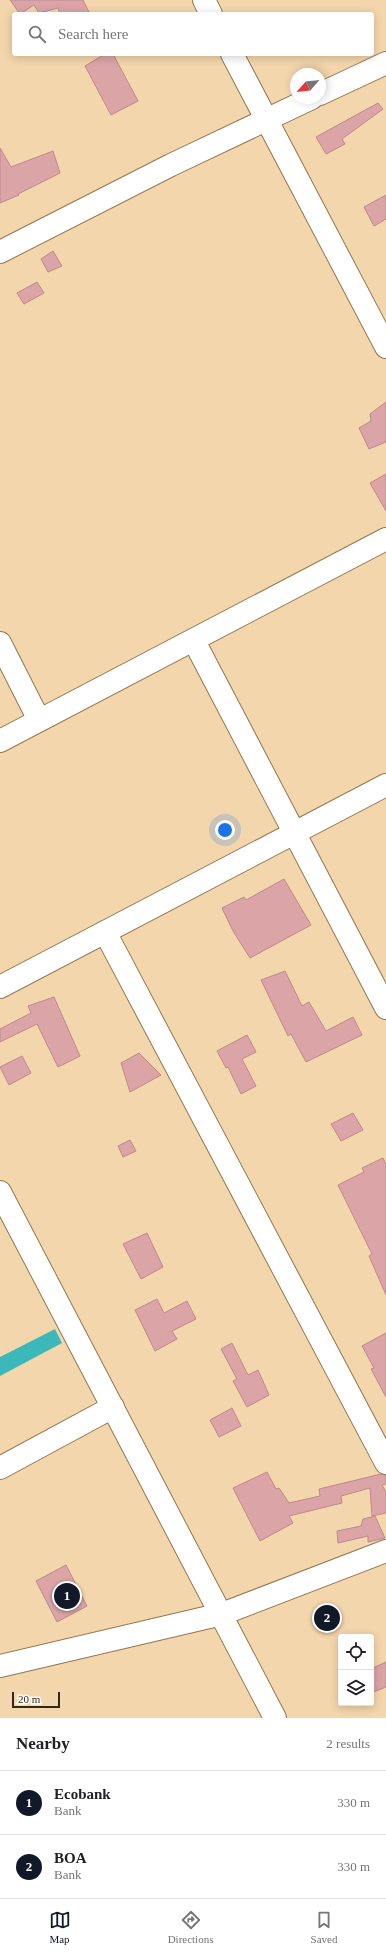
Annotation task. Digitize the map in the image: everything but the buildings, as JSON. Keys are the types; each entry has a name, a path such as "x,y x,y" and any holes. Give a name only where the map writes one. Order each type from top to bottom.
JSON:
{"street":[{"path":"204,0 210,12"},
{"path":"233,56 386,347"},
{"path":"326,91 386,63"},
{"path":"0,252 171,165 299,104"},
{"path":"0,741 194,641 386,539"},
{"path":"194,641 293,834 386,1008"},
{"path":"0,644 39,720"},
{"path":"0,987 386,785"},
{"path":"105,932 386,1463"},
{"path":"0,1192 7,1222 113,1407 275,1718"},
{"path":"0,1468 113,1407"},
{"path":"0,1666 222,1614 386,1551"}],"water":[{"path":"55,1329 62,1343 0,1376 0,1357"}],"place":[{"name":"Ecobank","path":"67,1596"},
{"name":"BOA","path":"327,1618"}]}
